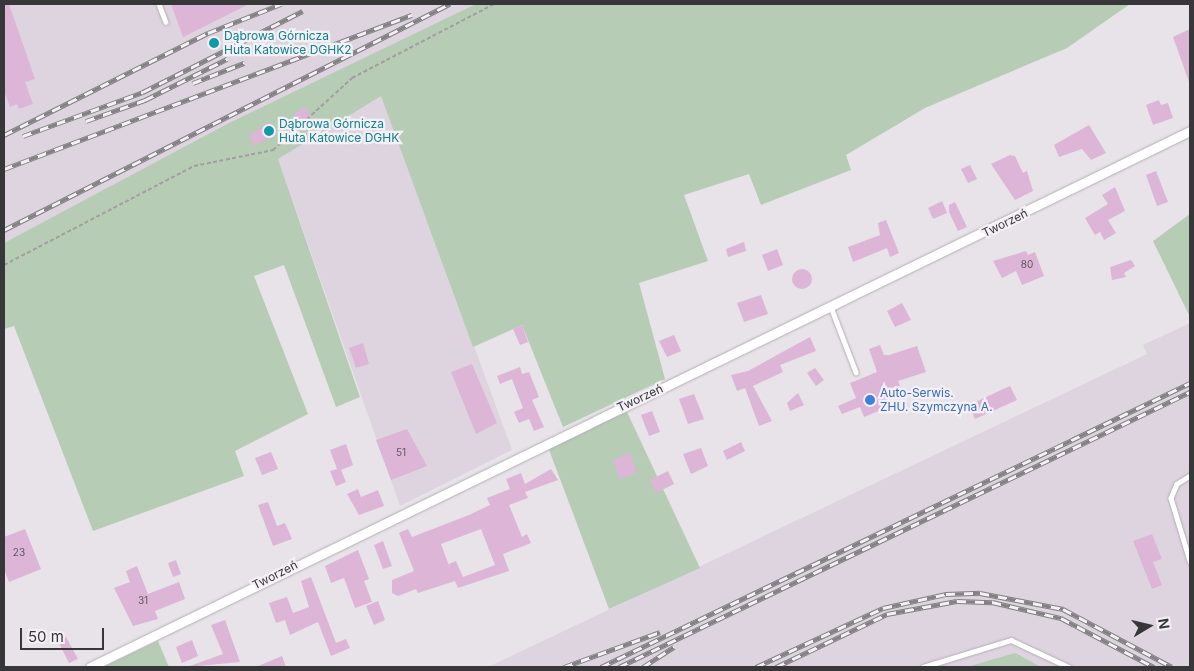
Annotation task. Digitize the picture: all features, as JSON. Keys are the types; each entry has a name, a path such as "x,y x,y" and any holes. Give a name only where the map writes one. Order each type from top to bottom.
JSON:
{"street":[{"name":"Tworzeń","path":"90,667 386,519 831,307 1190,131"}],"lane":[{"path":"159,4 166,22"},
{"path":"831,307 856,372"},
{"path":"1190,476 1177,484 1171,498 1190,561"},
{"path":"923,667 1011,640 1069,667"}],"path":[{"path":"4,265 194,166 273,150 352,78 494,4"}],"shaded area":[{"path":"4,4 476,4 369,58 512,450 400,506 278,159 98,195 4,243"},
{"path":"1190,323 1190,667 488,667 1147,354 1143,345"}],"green space":[{"path":"476,4 1130,4 1067,48 925,108 846,155 851,170 761,205 749,174 684,195 708,261 639,283 665,379 563,427 522,325 473,347 381,96 278,159 360,397 336,407 284,265 254,276 308,414 235,451 244,476 93,531 14,326 4,329 4,243 229,123"},
{"path":"1190,214 1190,317 1153,241"},
{"path":"627,412 700,568 609,609 548,447"},
{"path":"158,641 169,667 103,667"},
{"path":"1015,653 1041,667 967,667"}],"building":[{"path":"4,4 9,4 35,79 25,82 33,104 19,109 17,104 10,107 4,91"},
{"path":"171,4 249,4 183,37"},
{"path":"1190,29 1190,81 1189,82 1173,37"},
{"path":"1159,100 1161,105 1168,103 1173,118 1153,125 1146,105"},
{"path":"305,107 311,117 300,123 294,113"},
{"path":"270,121 277,134 254,146 249,136"},
{"path":"1089,125 1106,153 1091,160 1082,149 1059,157 1054,145"},
{"path":"1010,155 1015,156 1023,173 1027,171 1033,191 1015,200 991,164"},
{"path":"970,165 977,179 968,183 961,169"},
{"path":"1156,171 1168,202 1157,206 1146,175"},
{"path":"1115,187 1125,211 1108,220 1116,233 1104,240 1100,232 1095,235 1085,218 1108,204 1102,195"},
{"path":"942,201 947,213 933,219 928,208"},
{"path":"955,202 967,227 958,231 949,212 949,205"},
{"path":"886,220 899,253 890,257 887,248 853,262 848,247 880,235 878,223"},
{"path":"744,242 746,251 728,257 726,249"},
{"path":"777,249 783,265 768,271 762,255"},
{"path":"1026,251 1028,255 1035,252 1044,276 1022,285 1016,271 1002,278 993,261"},
{"path":"1131,260 1135,266 1124,273 1126,277 1112,280 1110,267"},
{"path":"802,269 809,272 812,279 809,286 802,289 795,286 792,279 795,272"},
{"path":"761,295 768,314 744,322 737,303"},
{"path":"902,303 911,320 895,327 887,311"},
{"path":"522,325 528,342 520,345 513,329"},
{"path":"674,335 681,351 667,357 659,341"},
{"path":"810,337 816,351 780,365 783,372 753,386 772,421 759,426 745,388 737,391 731,375 748,371"},
{"path":"363,343 369,364 356,368 349,348"},
{"path":"880,345 884,355 917,346 926,372 898,381 903,394 883,401 886,408 864,417 860,407 842,414 838,406 856,398 850,383 877,372 869,349"},
{"path":"472,364 497,423 476,434 451,372"},
{"path":"520,367 522,374 529,372 539,397 532,400 544,427 534,431 529,419 519,423 514,412 523,408 512,379 500,384 497,376"},
{"path":"815,368 824,380 816,386 807,373"},
{"path":"1010,386 1017,400 975,419 969,405"},
{"path":"798,393 804,405 790,411 787,403"},
{"path":"694,394 704,419 688,424 679,399"},
{"path":"652,411 660,432 649,436 641,415"},
{"path":"407,429 427,466 391,480 376,440"},
{"path":"741,442 745,451 727,460 723,451"},
{"path":"346,444 353,465 341,470 346,482 336,486 330,471 337,469 330,450"},
{"path":"701,448 708,466 691,474 683,454"},
{"path":"271,452 278,469 262,475 255,458"},
{"path":"630,453 637,473 620,479 613,460"},
{"path":"551,469 558,480 525,492 528,498 509,505 522,537 527,534 531,543 503,554 509,571 458,588 455,581 418,593 416,589 398,596 392,593 392,580 414,571 399,533 408,529 412,537 490,505 487,498 510,489 506,479 521,473 525,484","holes":["481,529 495,565 463,577 456,561 449,564 451,571 441,544"]},
{"path":"668,471 674,484 656,493 650,480"},
{"path":"358,489 361,497 378,490 384,506 359,515 347,494"},
{"path":"268,502 277,526 285,523 292,539 273,546 258,505"},
{"path":"25,529 41,569 9,582 4,569 4,537"},
{"path":"1152,534 1162,559 1153,562 1162,585 1152,589 1133,541"},
{"path":"383,541 392,566 383,569 374,545"},
{"path":"358,550 369,579 364,581 372,602 355,608 344,578 331,583 325,566"},
{"path":"176,560 181,574 173,577 168,563"},
{"path":"137,566 148,594 179,582 185,599 155,611 158,619 133,626 114,588 130,582 126,571"},
{"path":"311,577 336,643 346,639 350,648 331,656 318,622 290,635 285,620 276,623 269,603 287,597 293,613 309,607 301,581"},
{"path":"378,601 385,620 374,625 366,606"},
{"path":"225,620 240,662 187,667 223,654 211,625"},
{"path":"66,637 78,659 69,663 58,641"},
{"path":"192,640 198,656 182,663 176,647"},
{"path":"282,656 286,667 256,667"}],"railway":[{"path":"4,135 208,33 281,4"},
{"path":"4,230 450,4"},
{"path":"23,136 143,92 303,11"},
{"path":"4,169 412,15"},
{"path":"86,121 145,100 227,59"},
{"path":"193,83 244,63"},
{"path":"601,667 1190,383"},
{"path":"619,667 1190,392"},
{"path":"756,667 883,608 946,594 980,593 1063,609 1172,667"},
{"path":"776,667 887,614 957,601 992,602 1061,618 1154,667"},
{"path":"564,667 660,632"},
{"path":"643,667 674,647"}],"place":[{"name":"Dąbrowa Górnicza Huta Katowice DGHK2","path":"214,43"},
{"name":"Dąbrowa Górnicza Huta Katowice DGHK","path":"269,131"},
{"name":"Auto-Serwis. ZHU. Szymczyna A.","path":"870,400"}]}
